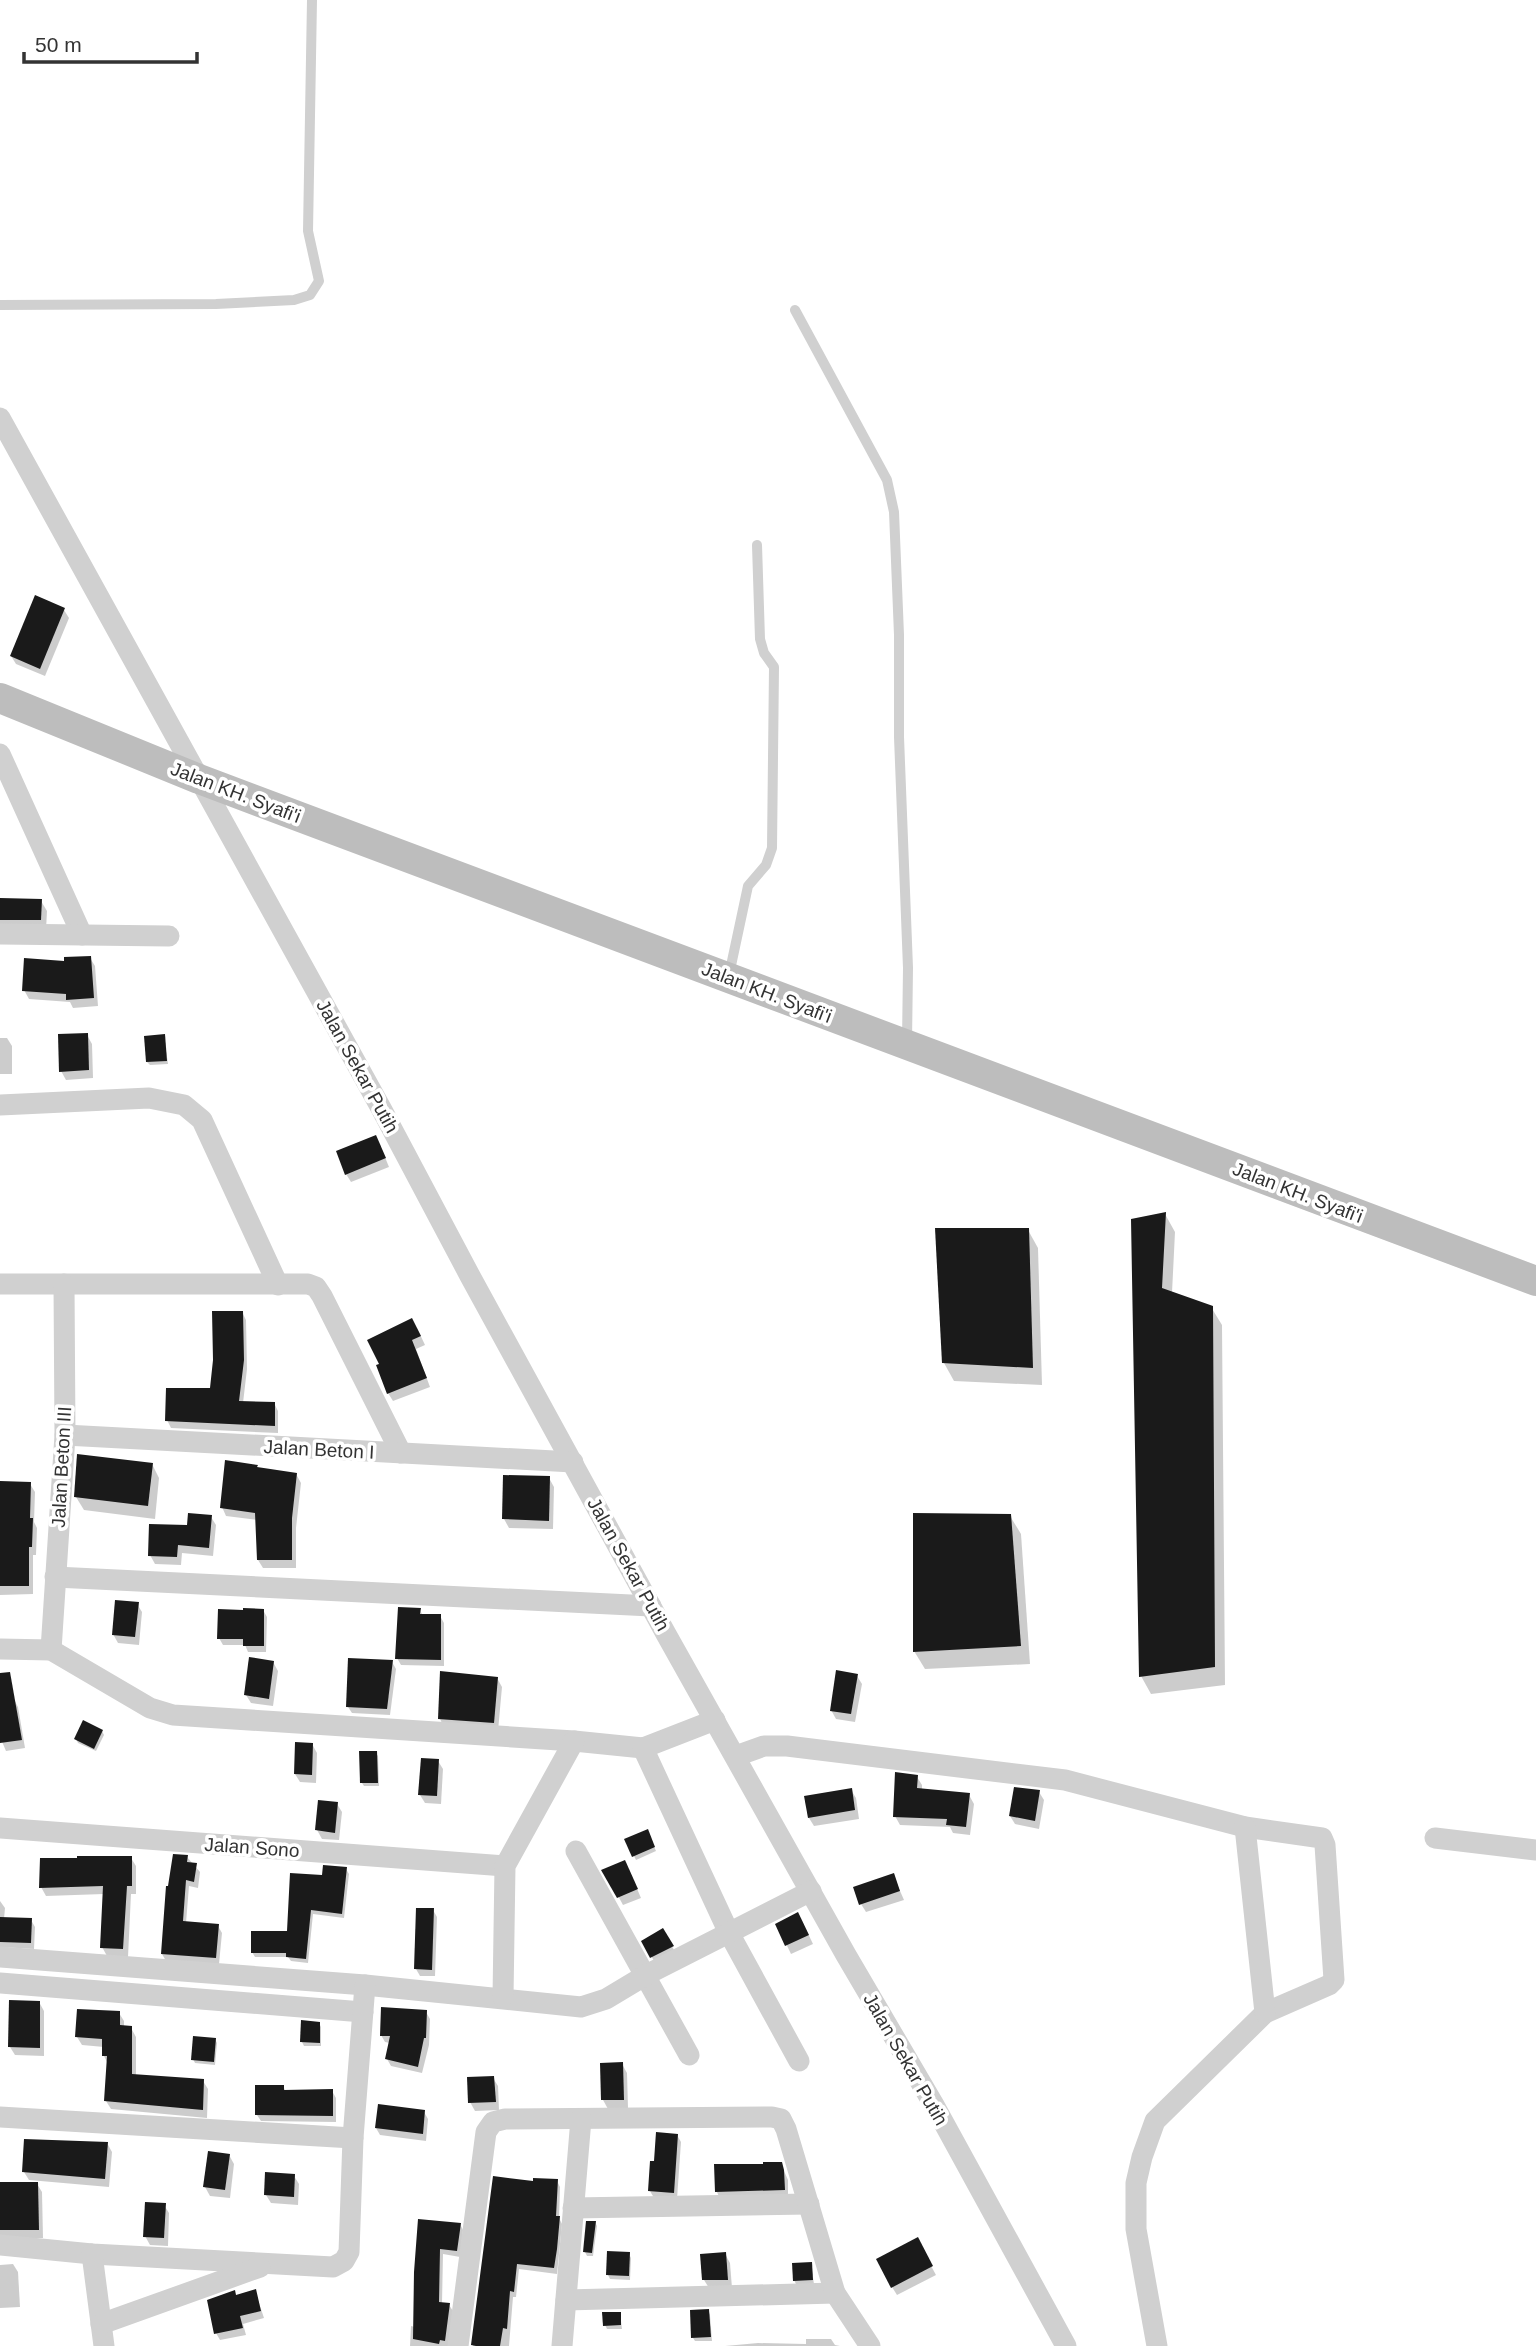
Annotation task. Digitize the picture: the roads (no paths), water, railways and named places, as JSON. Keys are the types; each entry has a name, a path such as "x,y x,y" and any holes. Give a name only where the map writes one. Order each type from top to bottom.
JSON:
{"main road":[{"name":"Jalan KH. Syafi'i","path":"0,698 199,779 1536,1281"}],"street":[{"name":"Jalan Sekar Putih","path":"0,418 382,1110 666,1634 934,2105 1066,2346"},
{"path":"0,754 82,935"},
{"path":"0,934 169,936"},
{"path":"0,1105 149,1098 184,1105 202,1120 278,1285"},
{"path":"0,1284 308,1284 316,1287 401,1453"},
{"name":"Jalan Beton III","path":"51,1650 65,1436 64,1284"},
{"name":"Jalan Beton I","path":"65,1436 573,1462"},
{"path":"55,1577 651,1606"},
{"path":"0,1666 8,1650 51,1650 150,1708 173,1715 576,1741 643,1748 715,1720"},
{"path":"503,1997 505,1866 576,1741"},
{"path":"736,1756 764,1746 787,1746 1065,1780 1245,1827 1322,1838 1325,1845 1334,1980 1329,1985 1265,2013 1155,2122 1142,2157 1136,2183 1136,2229 1157,2346"},
{"path":"643,1748 729,1933 799,2061"},
{"path":"1245,1827 1265,2013"},
{"name":"Jalan Sono","path":"0,1828 505,1866"},
{"path":"1435,1838 1536,1850"},
{"path":"576,1851 689,2055"},
{"path":"0,1957 365,1985 581,2007 606,1999 646,1975 811,1891"},
{"path":"0,1983 363,2012"},
{"path":"0,2245 92,2254 269,2264 333,2267 344,2262 349,2252 353,2138 365,1985"},
{"path":"458,2346 486,2132 493,2122 505,2119 772,2117 781,2119 786,2129 835,2293 870,2346"},
{"path":"0,2118 353,2138"},
{"path":"562,2346 580,2119"},
{"path":"573,2208 809,2204"},
{"path":"92,2254 104,2346"},
{"path":"101,2324 269,2264"},
{"path":"566,2300 835,2293"}],"lane":[{"path":"0,305 216,304 294,300 310,295 319,281 308,231 313,0"},
{"path":"795,310 887,480 894,512 908,968 907,1045"},
{"path":"729,978 748,886 766,865 772,848 774,667 764,653 760,639 757,545"}]}
